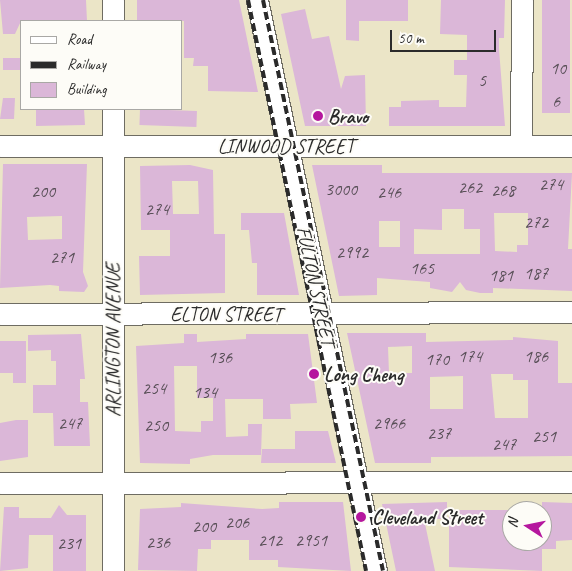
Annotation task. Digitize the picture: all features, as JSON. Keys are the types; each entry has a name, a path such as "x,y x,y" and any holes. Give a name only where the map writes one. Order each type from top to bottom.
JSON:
{"street":[{"path":"113,0 113,20"},
{"name":"FULTON STREET","path":"257,0 376,571"},
{"path":"521,146 522,0"},
{"name":"ARLINGTON AVENUE","path":"112,571 113,110"},
{"name":"LINWOOD STREET","path":"0,146 572,146"},
{"name":"ELTON STREET","path":"0,314 572,312"},
{"path":"0,483 572,482"}],"building":[{"path":"0,0 86,0 87,20 20,20 15,34 3,34"},
{"path":"137,0 239,0 258,92 208,91 208,66 193,66 194,58 184,58 184,21 137,20"},
{"path":"346,0 408,0 408,21 359,21 359,41 346,40"},
{"path":"441,0 505,0 504,38 499,38 499,49 505,126 389,126 389,107 401,107 401,101 439,100 439,107 466,107 467,75 454,75 454,60 467,60 467,35 440,34"},
{"path":"542,0 570,0 570,113 542,113"},
{"path":"305,9 312,39 329,36 341,89 345,76 365,75 366,126 305,126 281,14"},
{"path":"3,58 20,58 20,70 3,70"},
{"path":"3,98 15,98 14,119 0,119"},
{"path":"36,110 84,110 85,125 36,126"},
{"path":"140,110 197,111 196,127 139,125"},
{"path":"3,164 87,164 83,272 88,286 84,292 59,291 59,286 50,285 0,288","holes":["62,216 62,239 28,240 27,217"]},
{"path":"190,165 213,170 214,234 225,234 225,293 140,295 139,256 170,256 170,230 141,230 140,166","holes":["172,181 198,181 199,214 173,214"]},
{"path":"312,165 382,165 382,173 572,173 568,249 572,249 572,291 493,288 493,293 480,293 466,290 460,282 452,292 430,288 430,282 377,278 377,295 339,296","holes":["442,209 464,209 464,229 480,229 480,254 414,254 414,229 442,230","494,213 528,213 528,245 517,245 517,252 495,251","379,221 400,221 400,247 379,247"]},
{"path":"241,213 284,213 299,295 257,295 257,263 252,263 249,230 241,230"},
{"path":"347,333 426,333 426,342 513,340 513,337 558,341 558,383 572,383 572,456 431,457 431,463 375,463","holes":["412,346 412,373 389,373 388,347","491,374 513,374 513,380 528,380 528,418 495,418","463,376 463,409 430,409 430,377"]},
{"path":"81,334 85,379 80,379 80,402 88,402 90,446 54,446 53,413 33,413 33,385 56,385 56,361 51,361 51,350 28,351 28,335"},
{"path":"184,334 197,334 197,342 246,339 246,334 308,334 317,403 290,404 291,419 263,419 263,399 225,399 226,437 248,436 248,424 262,424 261,455 213,455 190,459 190,464 140,463 136,346 184,343","holes":["174,366 197,366 197,398 213,398 213,421 201,421 201,432 175,431"]},
{"path":"0,341 26,341 26,383 13,383 13,373 0,373"},
{"path":"28,420 28,457 0,461 0,423"},
{"path":"295,431 328,431 336,463 261,463 262,449 295,449"},
{"path":"279,502 343,502 351,571 278,567 278,560 249,560 249,540 211,540 211,549 198,549 197,571 138,570 140,509 181,507 181,503 262,509 279,508"},
{"path":"447,502 447,519 424,519 435,571 396,571 382,504"},
{"path":"552,502 572,503 572,540 556,541 556,549 552,549"},
{"path":"59,505 67,515 86,515 86,571 53,571 53,535 29,535 28,568 0,571 4,507 19,507 19,518 51,518"},
{"path":"449,510 502,510 502,551 542,551 542,571 449,567"}],"railway":[{"path":"248,0 366,571"},
{"path":"263,0 383,571"}],"place":[{"name":"Bravo","path":"318,116"},
{"name":"Long Cheng","path":"314,374"},
{"name":"Cleveland Street","path":"361,517"}]}
